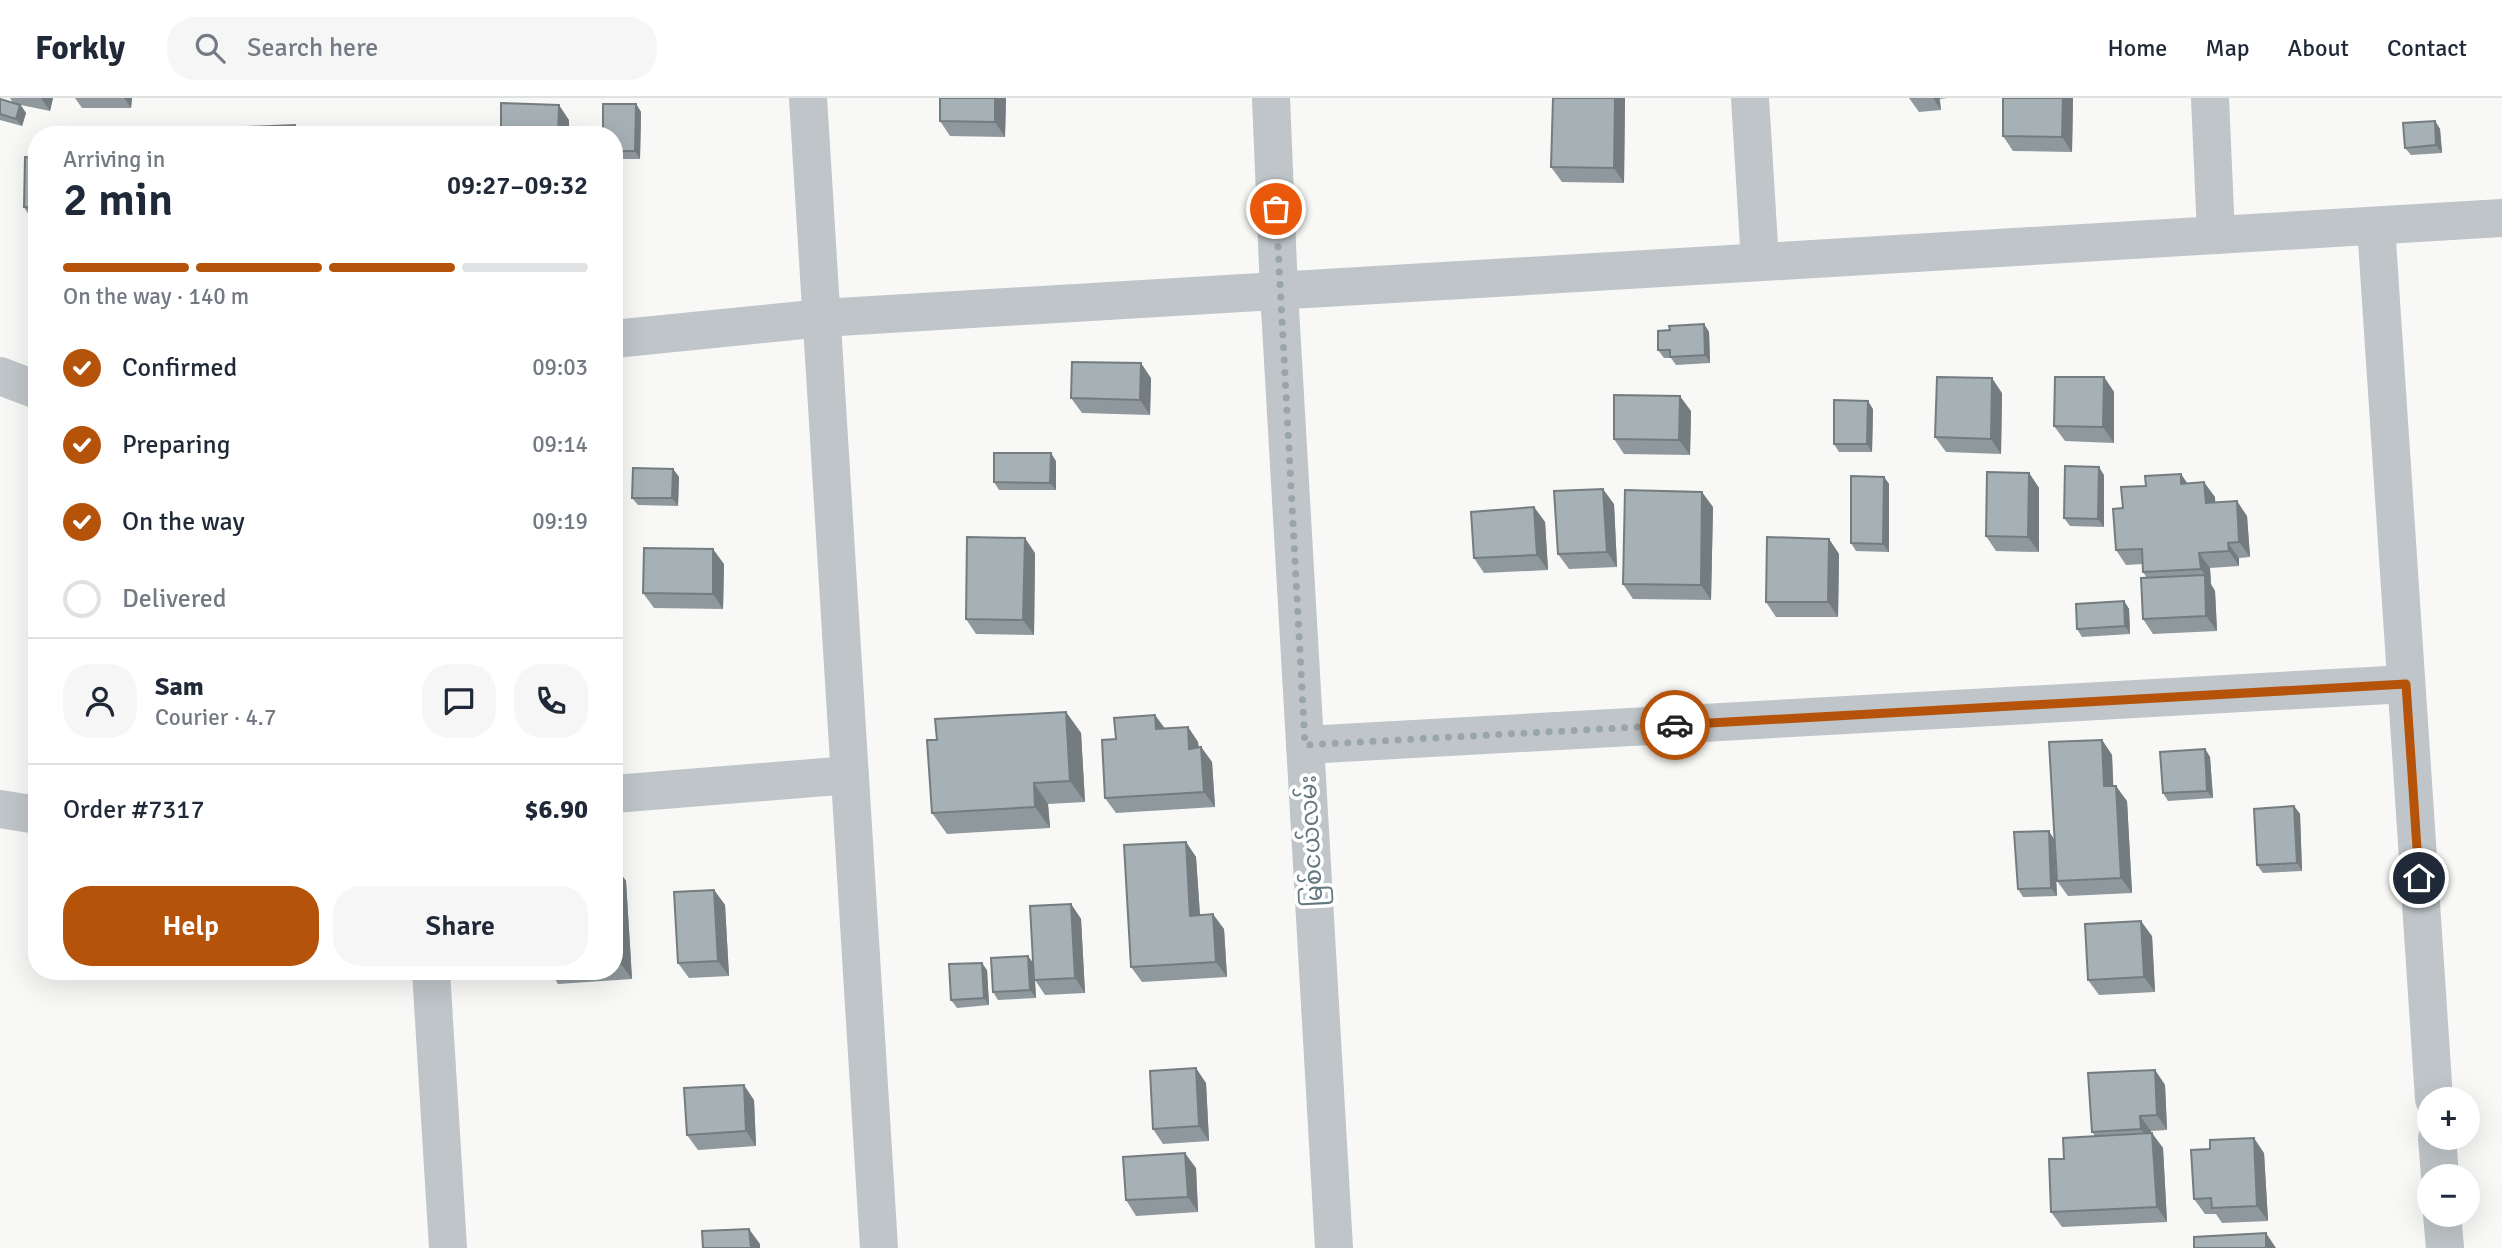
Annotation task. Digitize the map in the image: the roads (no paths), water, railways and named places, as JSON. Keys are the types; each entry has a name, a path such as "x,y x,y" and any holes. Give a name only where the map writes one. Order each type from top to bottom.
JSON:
{"street":[{"path":"808,98 879,1248"},
{"name":"မြစ်ငယ်လမ်း","path":"1271,98 1279,292 1334,1248"},
{"path":"1750,98 1760,262"},
{"path":"2210,98 2216,235"},
{"path":"623,338 822,318 2502,218"},
{"path":"2376,226 2433,1087"},
{"path":"0,376 28,387"},
{"path":"1305,745 2406,684"},
{"path":"623,793 850,775"},
{"path":"0,809 28,814"},
{"path":"432,980 448,1248"},
{"path":"2443,1227 2445,1248"}]}
